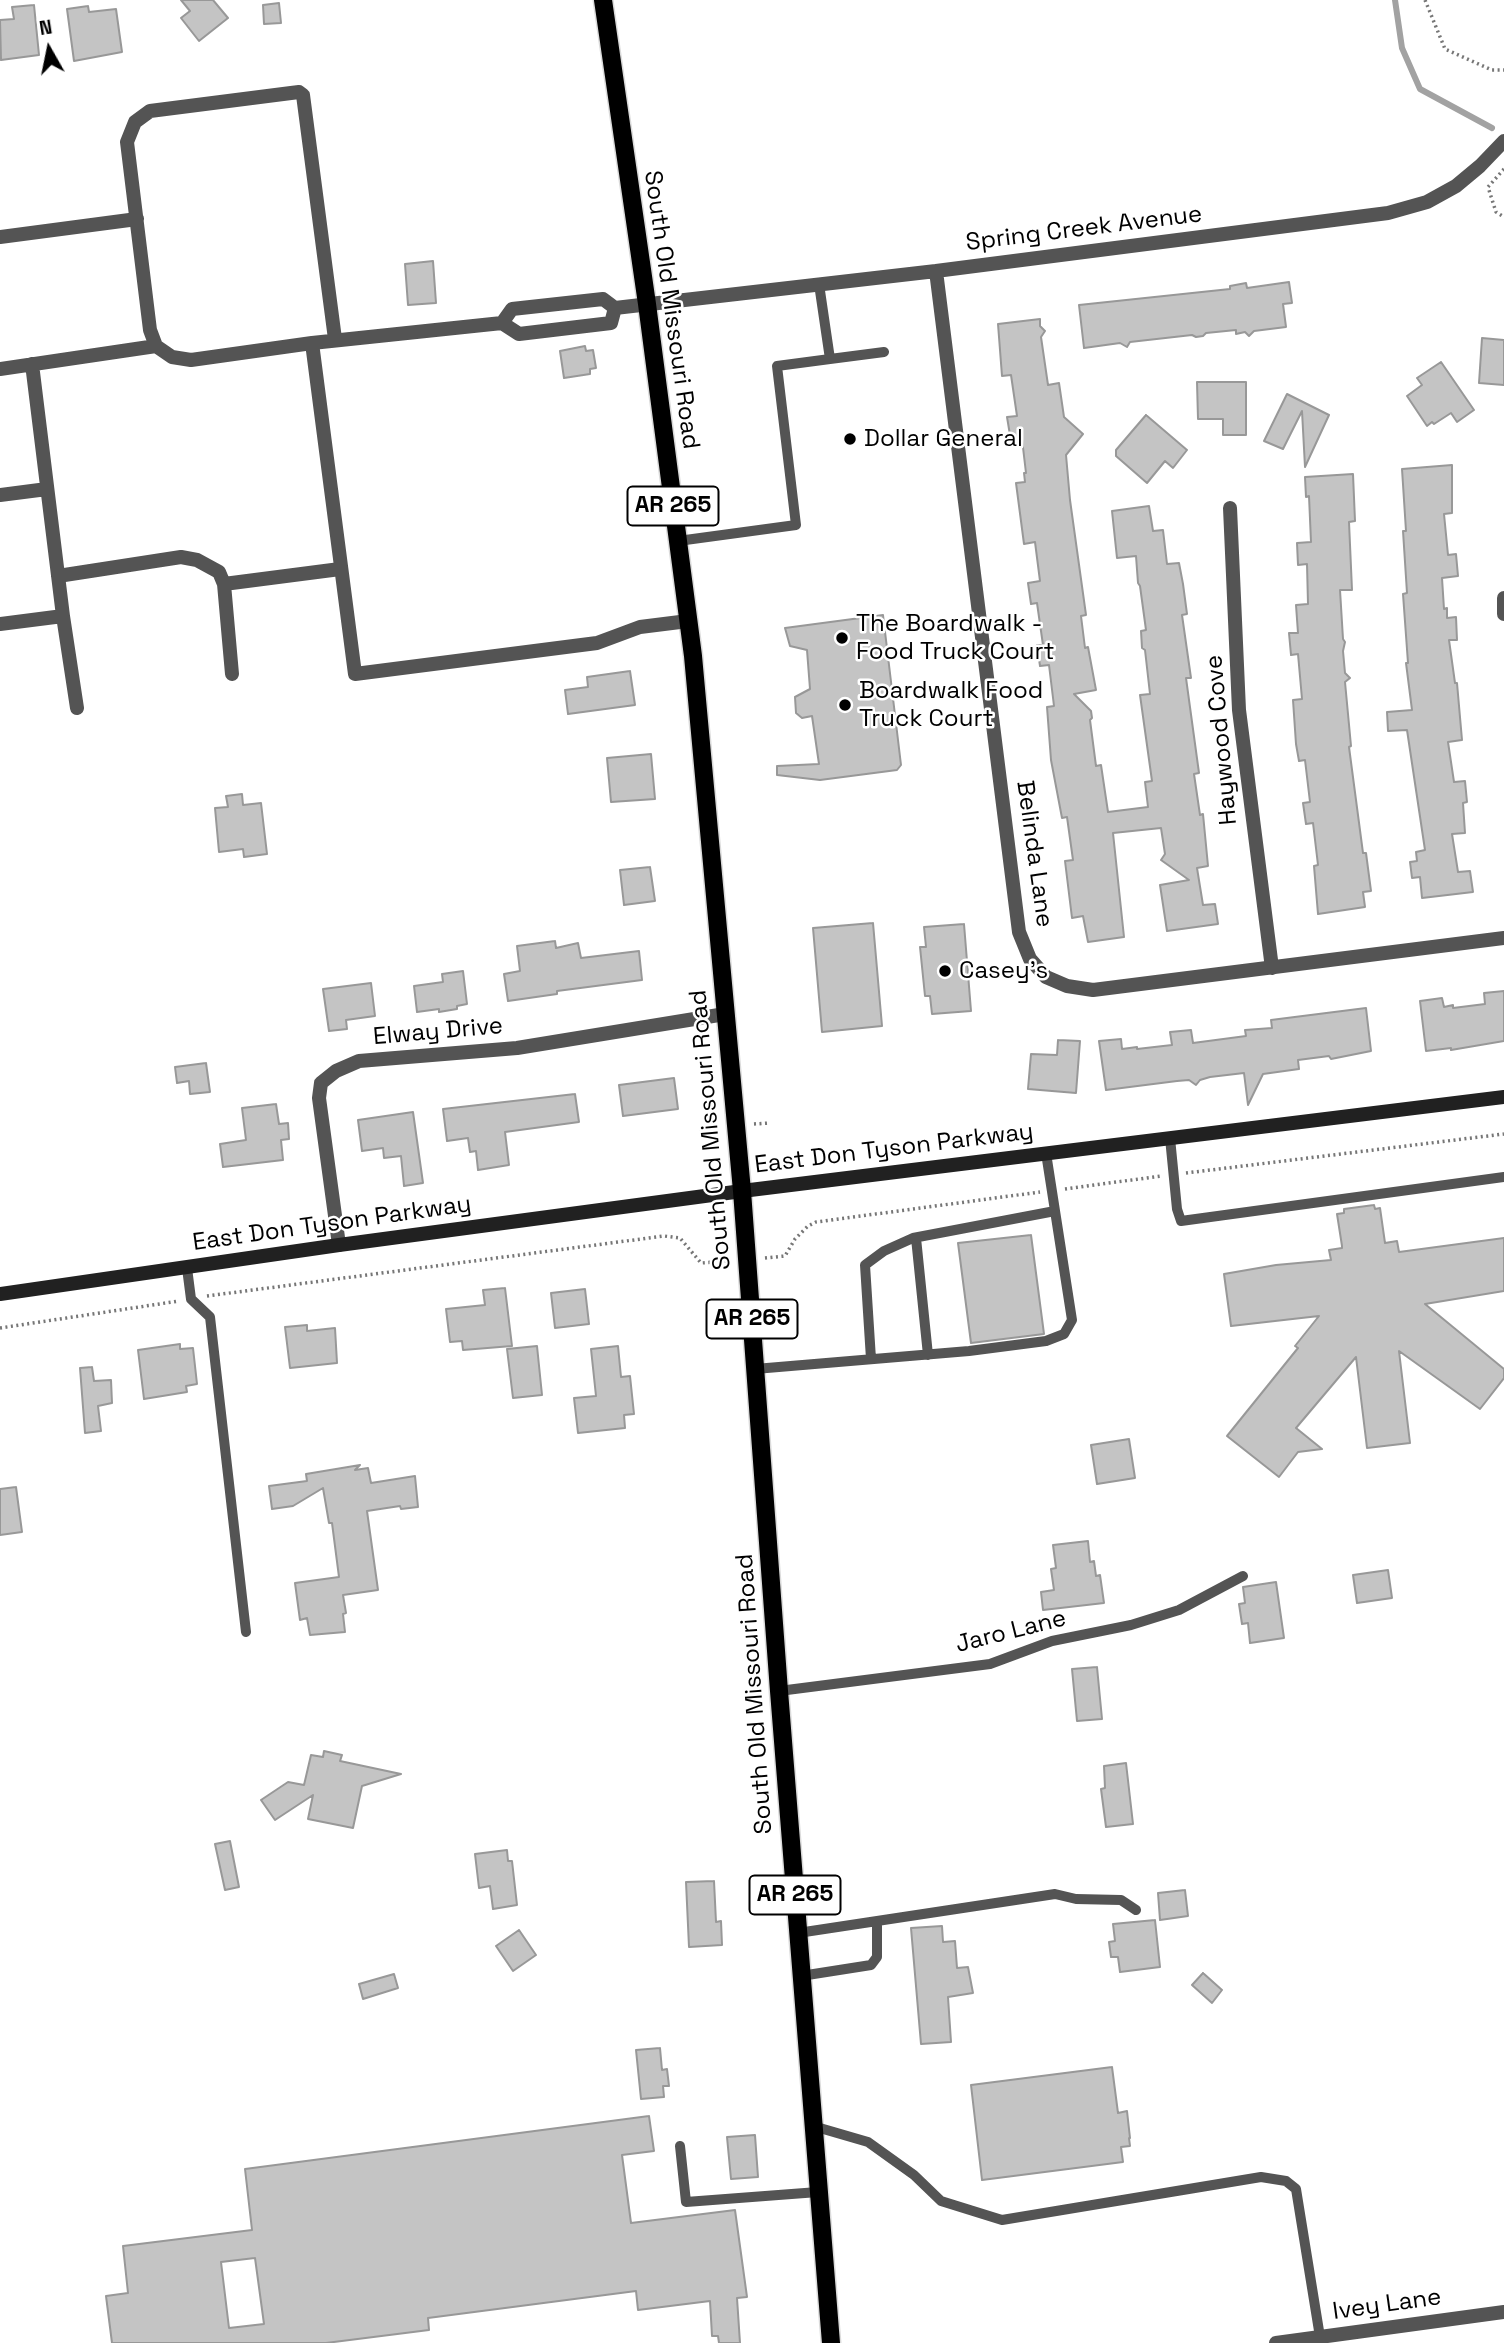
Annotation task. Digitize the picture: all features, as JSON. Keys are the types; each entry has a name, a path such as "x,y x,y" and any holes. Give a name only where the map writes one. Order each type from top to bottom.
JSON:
{"main road":[{"name":"South Old Missouri Road","path":"603,0 647,304 688,621 742,1191 831,2343"},
{"name":"East Don Tyson Parkway","path":"0,1294 742,1191 1504,1097"}],"street":[{"path":"335,339 303,95 299,92 150,111 135,122 127,142 150,330 156,346 172,357 191,360 335,339 502,323 519,334 611,323 615,308 603,299 512,309 502,323"},
{"name":"Spring Creek Avenue","path":"615,308 936,271 1388,213 1427,202 1456,186 1504,141"},
{"path":"0,237 136,219"},
{"name":"Belinda Lane","path":"936,271 1019,932 1030,958 1046,977 1067,986 1093,990 1504,938"},
{"path":"312,344 355,674 597,643 640,627 688,621"},
{"path":"0,369 156,346"},
{"path":"32,364 77,708"},
{"path":"0,495 47,489"},
{"name":"Haywood Cove","path":"1230,508 1239,710 1272,968"},
{"path":"58,576 181,557 197,560 219,572 224,584 232,674"},
{"path":"224,584 340,569"},
{"path":"1504,598 1504,614"},
{"path":"0,624 63,616"},
{"name":"Elway Drive","path":"339,1245 320,1098 321,1083 336,1071 359,1062 517,1048 725,1014"},
{"name":"Ivey Lane","path":"1276,2343 1504,2312"}],"lane":[{"path":"819,284 830,359"},
{"path":"678,541 796,525 777,366 884,352"},
{"path":"1170,1138 1177,1209 1181,1221 1504,1177"},
{"path":"755,1369 928,1355 1046,1341 1064,1334 1072,1320 1046,1153"},
{"path":"872,1359 865,1265 884,1251 916,1238 1055,1211"},
{"path":"916,1238 928,1355"},
{"path":"187,1268 191,1299 210,1317 246,1632"},
{"name":"Jaro Lane","path":"779,1691 990,1664 1052,1641 1130,1625 1179,1610 1242,1576"},
{"path":"798,1933 1055,1894 1076,1899 1121,1900 1136,1910"},
{"path":"801,1976 872,1965 877,1957 877,1922"},
{"path":"813,2126 868,2142 914,2175 940,2201 1002,2220 1261,2177 1286,2181 1296,2189 1320,2337"},
{"path":"680,2146 686,2202 818,2192"}],"path":[{"path":"1425,0 1445,49 1492,70 1504,71"},
{"path":"1504,169 1488,187 1496,212 1504,217"},
{"path":"1199,1171 1504,1134"},
{"path":"1080,1186 1147,1178"},
{"path":"778,1257 785,1256 795,1239 816,1222 1026,1194"},
{"path":"214,1295 664,1236 680,1238 701,1264 711,1262"},
{"path":"0,1328 171,1302"}],"building":[{"path":"181,0 213,0 228,18 199,41 181,18 190,11"},
{"path":"279,3 281,23 264,24 263,5"},
{"path":"34,5 39,55 1,60 0,20 14,19 12,7"},
{"path":"88,6 89,12 116,9 122,52 74,61 67,9"},
{"path":"433,261 436,303 408,305 405,264"},
{"path":"1289,282 1292,303 1283,304 1286,327 1254,331 1249,336 1245,332 1236,334 1236,330 1206,333 1196,337 1192,335 1130,342 1127,347 1120,343 1084,348 1079,305 1230,289 1230,286 1246,283 1247,288"},
{"path":"1040,319 1040,326 1045,331 1041,337 1048,385 1059,383 1064,417 1083,434 1066,455 1086,615 1081,616 1085,648 1088,647 1096,690 1074,694 1091,711 1096,766 1101,765 1108,812 1148,807 1145,782 1152,781 1140,695 1150,694 1145,650 1142,648 1141,631 1146,630 1136,556 1117,558 1112,511 1149,506 1153,531 1163,530 1167,564 1179,563 1183,584 1187,614 1182,615 1191,678 1186,678 1199,773 1194,774 1200,815 1203,814 1208,866 1197,868 1203,905 1215,904 1218,924 1167,931 1160,885 1189,880 1161,860 1165,854 1161,828 1113,833 1124,937 1088,942 1083,916 1072,918 1065,861 1073,860 1067,817 1062,818 1051,760 1047,707 1054,706 1049,665 1040,666 1037,645 1043,645 1037,603 1031,604 1028,583 1040,581 1035,542 1024,544 1016,483 1025,482 1022,439 1011,441 1007,417 1017,416 1011,375 1002,376 998,324"},
{"path":"1482,338 1504,340 1504,385 1479,383"},
{"path":"585,346 586,351 593,350 596,368 590,369 590,374 564,378 560,351"},
{"path":"1441,362 1474,410 1457,422 1451,413 1427,426 1407,396 1422,385 1417,378"},
{"path":"1197,382 1246,382 1246,435 1223,435 1223,419 1198,419"},
{"path":"1287,394 1329,415 1305,467 1302,411 1283,449 1264,441"},
{"path":"1146,415 1187,450 1173,468 1165,461 1147,483 1116,456 1116,450"},
{"path":"1452,465 1452,513 1444,514 1448,555 1456,554 1458,576 1442,578 1447,618 1456,617 1457,640 1449,640 1457,683 1462,740 1448,742 1454,782 1465,781 1467,802 1463,803 1465,833 1452,834 1458,872 1470,871 1473,892 1422,898 1420,877 1412,878 1410,862 1417,861 1416,852 1425,850 1407,730 1388,731 1387,712 1412,710 1406,663 1403,594 1407,593 1402,469"},
{"path":"1353,474 1355,521 1349,522 1352,590 1340,590 1345,673 1350,678 1345,682 1349,747 1363,853 1366,853 1371,891 1363,892 1365,907 1318,914 1314,866 1318,865 1313,823 1306,824 1303,803 1310,802 1305,760 1299,761 1296,744 1293,700 1302,699 1298,654 1291,655 1289,633 1298,633 1296,605 1308,604 1307,564 1298,565 1297,543 1311,542 1309,496 1306,497 1305,477"},
{"name":"Boardwalk Food Truck Court","path":"883,615 901,765 897,770 820,780 777,775 777,766 819,764 812,716 802,718 796,713 795,697 810,689 807,650 790,646 785,628"},
{"path":"630,671 635,705 568,714 565,690 588,687 587,677"},
{"path":"651,754 655,799 611,802 607,758"},
{"path":"242,794 243,805 261,803 267,854 244,857 243,849 219,852 215,808 228,807 226,796"},
{"path":"650,867 655,901 624,905 620,870"},
{"path":"873,923 882,1026 822,1032 813,928"},
{"name":"Casey's","path":"964,924 971,1011 932,1014 930,996 925,996 920,947 926,947 924,927"},
{"path":"555,941 556,948 578,943 581,958 639,951 642,980 557,991 557,994 508,1001 504,974 520,971 517,946"},
{"path":"463,971 467,1004 439,1012 439,1009 417,1012 414,986 443,982 442,974"},
{"path":"371,983 375,1016 346,1020 347,1029 329,1031 323,989"},
{"path":"1504,991 1504,1041 1451,1050 1426,1051 1420,1001 1442,998 1444,1007 1453,1005 1453,1008 1485,1004 1484,993"},
{"path":"1366,1008 1371,1051 1331,1059 1329,1056 1298,1060 1299,1069 1263,1074 1248,1105 1244,1073 1210,1077 1200,1080 1196,1085 1189,1080 1106,1090 1099,1041 1121,1039 1122,1049 1172,1045 1170,1032 1191,1030 1193,1043 1246,1036 1245,1030 1272,1028 1271,1020"},
{"path":"1058,1040 1080,1041 1076,1093 1028,1089 1031,1054 1057,1055"},
{"path":"206,1063 210,1092 190,1094 189,1081 177,1083 175,1067"},
{"path":"674,1078 678,1109 623,1116 619,1085"},
{"path":"575,1094 579,1122 505,1132 509,1165 478,1170 476,1151 470,1152 468,1138 447,1141 443,1109"},
{"path":"276,1104 279,1124 288,1123 289,1139 281,1140 283,1160 223,1167 220,1144 246,1140 242,1108"},
{"path":"413,1112 423,1183 404,1186 401,1156 384,1158 383,1148 362,1151 358,1120"},
{"path":"1374,1205 1375,1209 1380,1208 1385,1243 1397,1241 1399,1252 1504,1238 1504,1291 1425,1304 1504,1369 1504,1378 1480,1409 1399,1351 1410,1443 1367,1448 1356,1357 1296,1428 1322,1449 1298,1452 1279,1477 1227,1436 1298,1348 1295,1346 1319,1316 1231,1326 1224,1274 1276,1265 1331,1260 1329,1250 1342,1248 1337,1214 1344,1213 1344,1209"},
{"path":"1031,1235 1044,1334 971,1343 958,1243"},
{"path":"505,1288 512,1346 463,1350 462,1341 450,1342 446,1309 485,1305 483,1290"},
{"path":"585,1289 589,1324 555,1328 551,1293"},
{"path":"307,1325 307,1331 335,1328 337,1363 290,1368 285,1327"},
{"path":"180,1344 180,1349 193,1348 197,1384 186,1386 187,1392 144,1399 138,1350"},
{"path":"537,1346 542,1395 513,1398 507,1349"},
{"path":"618,1346 621,1377 630,1376 634,1414 624,1415 625,1428 578,1433 574,1398 596,1396 591,1349"},
{"path":"92,1367 94,1381 111,1380 112,1403 98,1406 101,1431 85,1433 80,1368"},
{"path":"1129,1439 1135,1478 1097,1484 1091,1445"},
{"path":"360,1465 355,1470 368,1468 371,1483 415,1476 418,1507 401,1509 400,1506 367,1511 378,1590 343,1595 345,1632 310,1635 307,1618 300,1620 295,1583 339,1577 332,1523 329,1523 323,1488 293,1506 272,1509 269,1486 307,1481 306,1474"},
{"path":"16,1487 22,1532 0,1535 0,1489"},
{"path":"1088,1541 1090,1562 1094,1561 1096,1576 1100,1575 1104,1603 1043,1610 1041,1592 1054,1590 1051,1569 1056,1568 1053,1545"},
{"path":"1388,1570 1392,1598 1357,1603 1353,1575"},
{"path":"1276,1582 1284,1638 1250,1643 1248,1623 1242,1624 1239,1604 1245,1603 1243,1587"},
{"path":"1097,1667 1102,1719 1077,1721 1072,1669"},
{"path":"324,1751 342,1755 340,1761 401,1774 362,1786 353,1828 308,1819 313,1795 275,1820 261,1800 288,1782 304,1785 311,1755 323,1757"},
{"path":"1126,1763 1133,1824 1106,1827 1101,1789 1105,1788 1104,1766"},
{"path":"230,1841 239,1887 225,1890 215,1844"},
{"path":"507,1850 508,1861 512,1861 517,1905 493,1909 490,1886 479,1888 475,1854"},
{"path":"714,1881 716,1922 721,1921 722,1945 689,1947 686,1882"},
{"path":"1185,1890 1188,1916 1160,1920 1158,1893"},
{"path":"1155,1920 1160,1967 1120,1972 1118,1957 1111,1957 1109,1942 1115,1941 1113,1924"},
{"path":"942,1926 943,1942 955,1941 957,1968 968,1967 973,1993 948,1997 951,2042 921,2044 911,1928"},
{"path":"519,1930 536,1955 513,1971 496,1946"},
{"path":"1203,1973 1222,1990 1212,2003 1192,1985"},
{"path":"394,1974 398,1988 363,1999 359,1984"},
{"path":"660,2048 662,2070 667,2069 669,2086 663,2086 664,2097 641,2099 636,2050"},
{"path":"1112,2067 1118,2113 1127,2111 1130,2146 1121,2147 1123,2162 982,2180 971,2085"},
{"path":"649,2116 654,2151 622,2155 631,2223 735,2210 747,2297 737,2298 740,2343 719,2343 718,2336 712,2336 710,2301 638,2310 636,2291 428,2318 429,2330 326,2343 112,2343 106,2296 128,2293 123,2246 252,2230 245,2169","holes":["255,2258 264,2324 229,2328 221,2262"]},
{"path":"755,2135 758,2177 731,2179 727,2137"}],"waterway":[{"path":"1395,0 1402,48 1420,89 1492,128"}],"place":[{"name":"Dollar General","path":"850,439"},
{"name":"The Boardwalk - Food Truck Court","path":"842,638"},
{"name":"Boardwalk Food Truck Court","path":"845,705"},
{"name":"Casey's","path":"945,971"}]}
